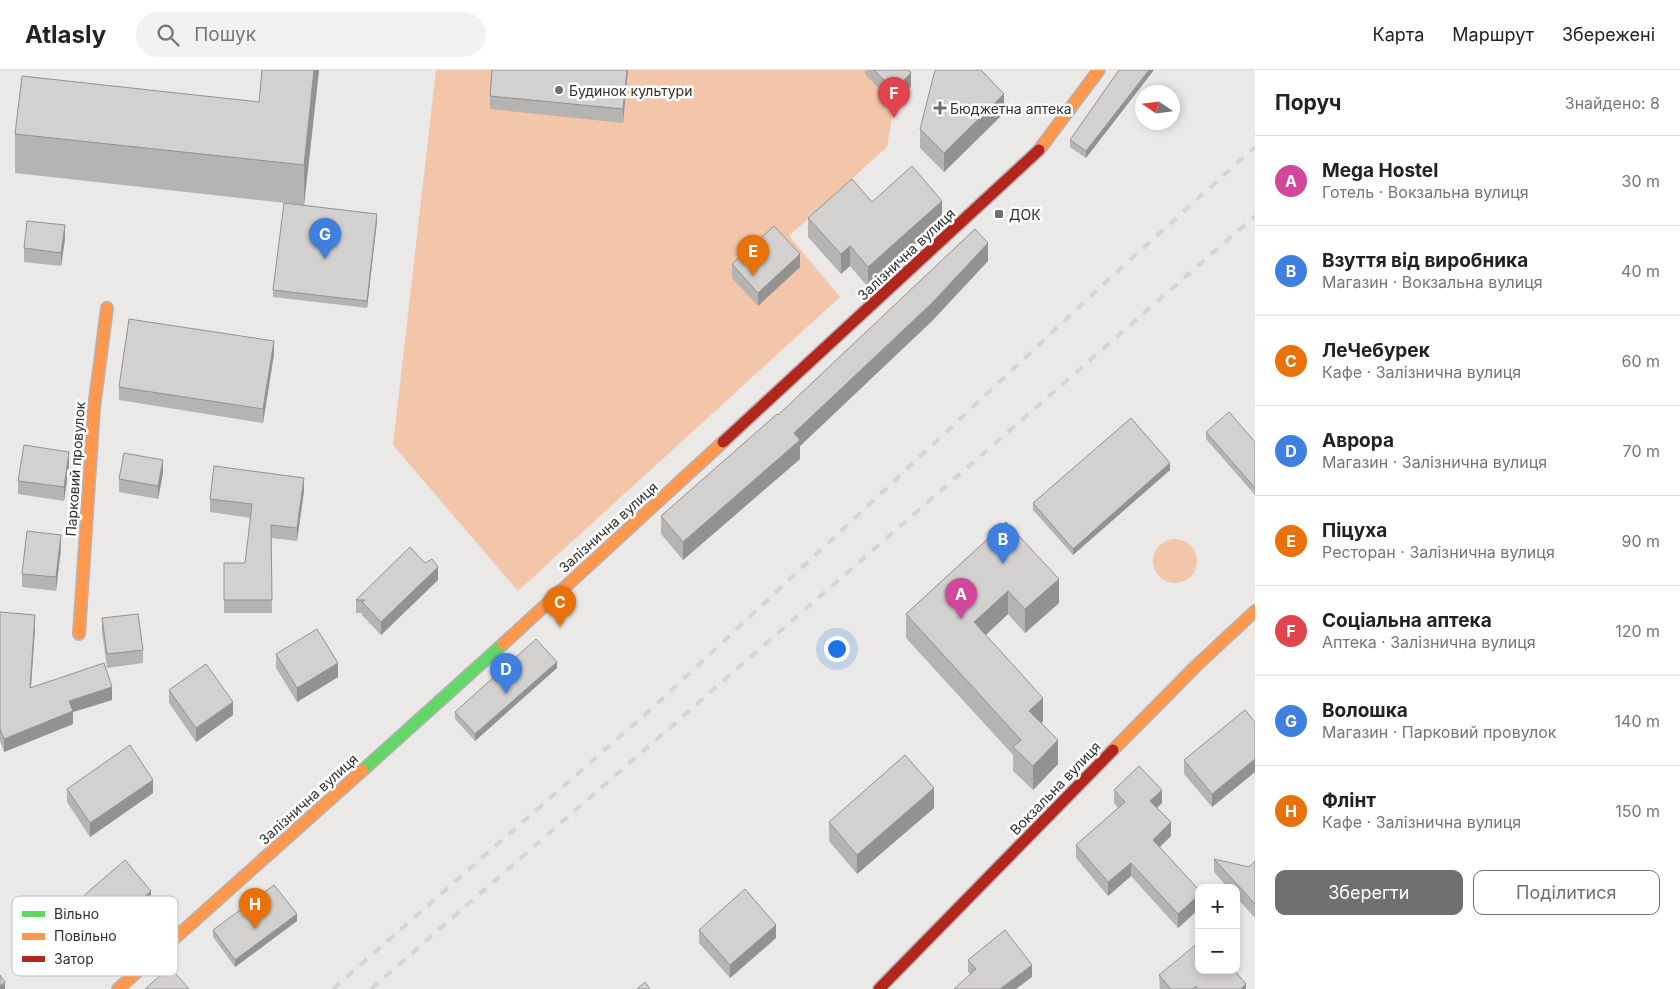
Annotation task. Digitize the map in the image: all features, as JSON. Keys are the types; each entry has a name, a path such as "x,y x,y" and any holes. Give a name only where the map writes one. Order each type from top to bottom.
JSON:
{"street":[{"name":"Залізнична вулиця","path":"178,935 426,714 1035,156 1099,70"},
{"name":"Парковий провулок","path":"79,634 94,408 107,308"},
{"name":"Вокзальна вулиця","path":"879,989 1196,666 1255,611"},
{"name":"Залізнична вулиця","path":"118,989 133,976"}],"shaded area":[{"path":"436,70 900,70 887,147 789,236 840,297 518,591 393,445"},
{"path":"1179,539 1191,545 1196,552 1196,570 1191,577 1184,582 1171,583 1163,580 1156,573 1153,557 1156,549 1163,542"}],"building":[{"path":"262,70 314,70 304,165 15,134 22,76 259,102"},
{"name":"Будинок культури","path":"492,70 627,70 623,109 490,96"},
{"path":"874,70 909,70 911,73 894,90"},
{"path":"935,70 981,70 1004,94 944,153 920,129"},
{"path":"1119,70 1149,70 1137,85 1135,85 1135,88 1086,151 1070,140"},
{"path":"912,166 942,201 868,267 850,246 841,254 808,218 852,179 872,202"},
{"path":"284,203 377,214 367,301 273,290"},
{"path":"27,221 65,225 61,253 24,248"},
{"path":"774,226 800,254 758,293 732,264"},
{"path":"975,229 988,243 932,303 794,433 800,440 683,542 661,516 778,415"},
{"path":"129,319 274,341 263,409 119,387"},
{"path":"1229,412 1255,442 1255,488 1206,432"},
{"path":"1131,418 1170,463 1073,549 1033,503"},
{"path":"24,445 69,452 64,487 18,481"},
{"path":"124,453 163,460 158,486 119,479"},
{"path":"214,466 304,478 297,528 271,525 272,600 224,600 224,563 245,563 252,504 210,499"},
{"path":"1006,522 1059,579 1025,609 1008,591 974,622 1043,698 1029,711 1058,740 1033,766 1013,747 1021,740 906,614"},
{"path":"27,531 61,535 56,577 22,574"},
{"path":"410,547 425,563 432,559 438,567 381,622 362,602 365,600 356,600"},
{"path":"0,612 35,615 30,688 104,663 112,687 69,701 73,711 4,739 0,729"},
{"path":"138,614 143,650 107,654 102,618"},
{"path":"317,629 338,663 297,688 276,654"},
{"path":"536,639 557,662 475,734 455,712"},
{"path":"206,664 233,702 196,728 169,690"},
{"path":"1245,710 1255,722 1255,759 1212,794 1184,760"},
{"path":"130,745 153,780 90,823 67,789"},
{"path":"905,755 934,788 857,855 829,822"},
{"path":"1139,766 1162,790 1150,801 1171,822 1153,840 1195,886 1195,899 1178,914 1131,863 1108,882 1076,845 1125,802 1114,790"},
{"path":"1214,859 1249,867 1255,861 1255,904 1240,888 1240,884 1237,884"},
{"path":"125,860 151,891 145,896 83,896"},
{"path":"274,885 297,914 235,960 213,930"},
{"path":"745,889 776,925 730,965 699,930"},
{"path":"1005,930 1032,965 1000,989 954,989 976,969 968,960"},
{"path":"1195,945 1195,974 1237,974 1246,984 1241,989 1198,989 1196,986 1192,989 1171,989 1159,975"},
{"path":"0,975 5,982 0,986"},
{"path":"160,976 178,976 189,989 145,989"},
{"path":"645,982 650,989 637,989"}],"railway":[{"path":"333,989 658,703 1110,278 1255,147"},
{"path":"371,989 1255,216"}],"traffic: fast":[{"path":"363,770 503,644"}],"traffic: slow":[{"path":"1039,150 1099,70"},
{"path":"79,634 94,408 107,308"},
{"path":"503,644 723,442"},
{"path":"1113,750 1196,666 1255,611"},
{"path":"178,935 363,770"},
{"path":"118,989 133,976"}],"traffic: jam":[{"path":"723,442 1039,150"},
{"path":"879,989 1113,750"}],"place":[{"name":"Будинок культури","path":"559,90"},
{"name":"Бюджетна аптека","path":"940,108"},
{"name":"Соціальна аптека","path":"894,118"},
{"name":"ДОК","path":"999,214"},
{"name":"Волошка","path":"325,259"},
{"name":"Піцуха","path":"753,276"},
{"name":"Взуття від виробника","path":"1003,564"},
{"name":"Mega Hostel","path":"961,619"},
{"name":"ЛеЧебурек","path":"560,627"},
{"name":"Аврора","path":"506,694"},
{"name":"Флінт","path":"255,929"}]}
